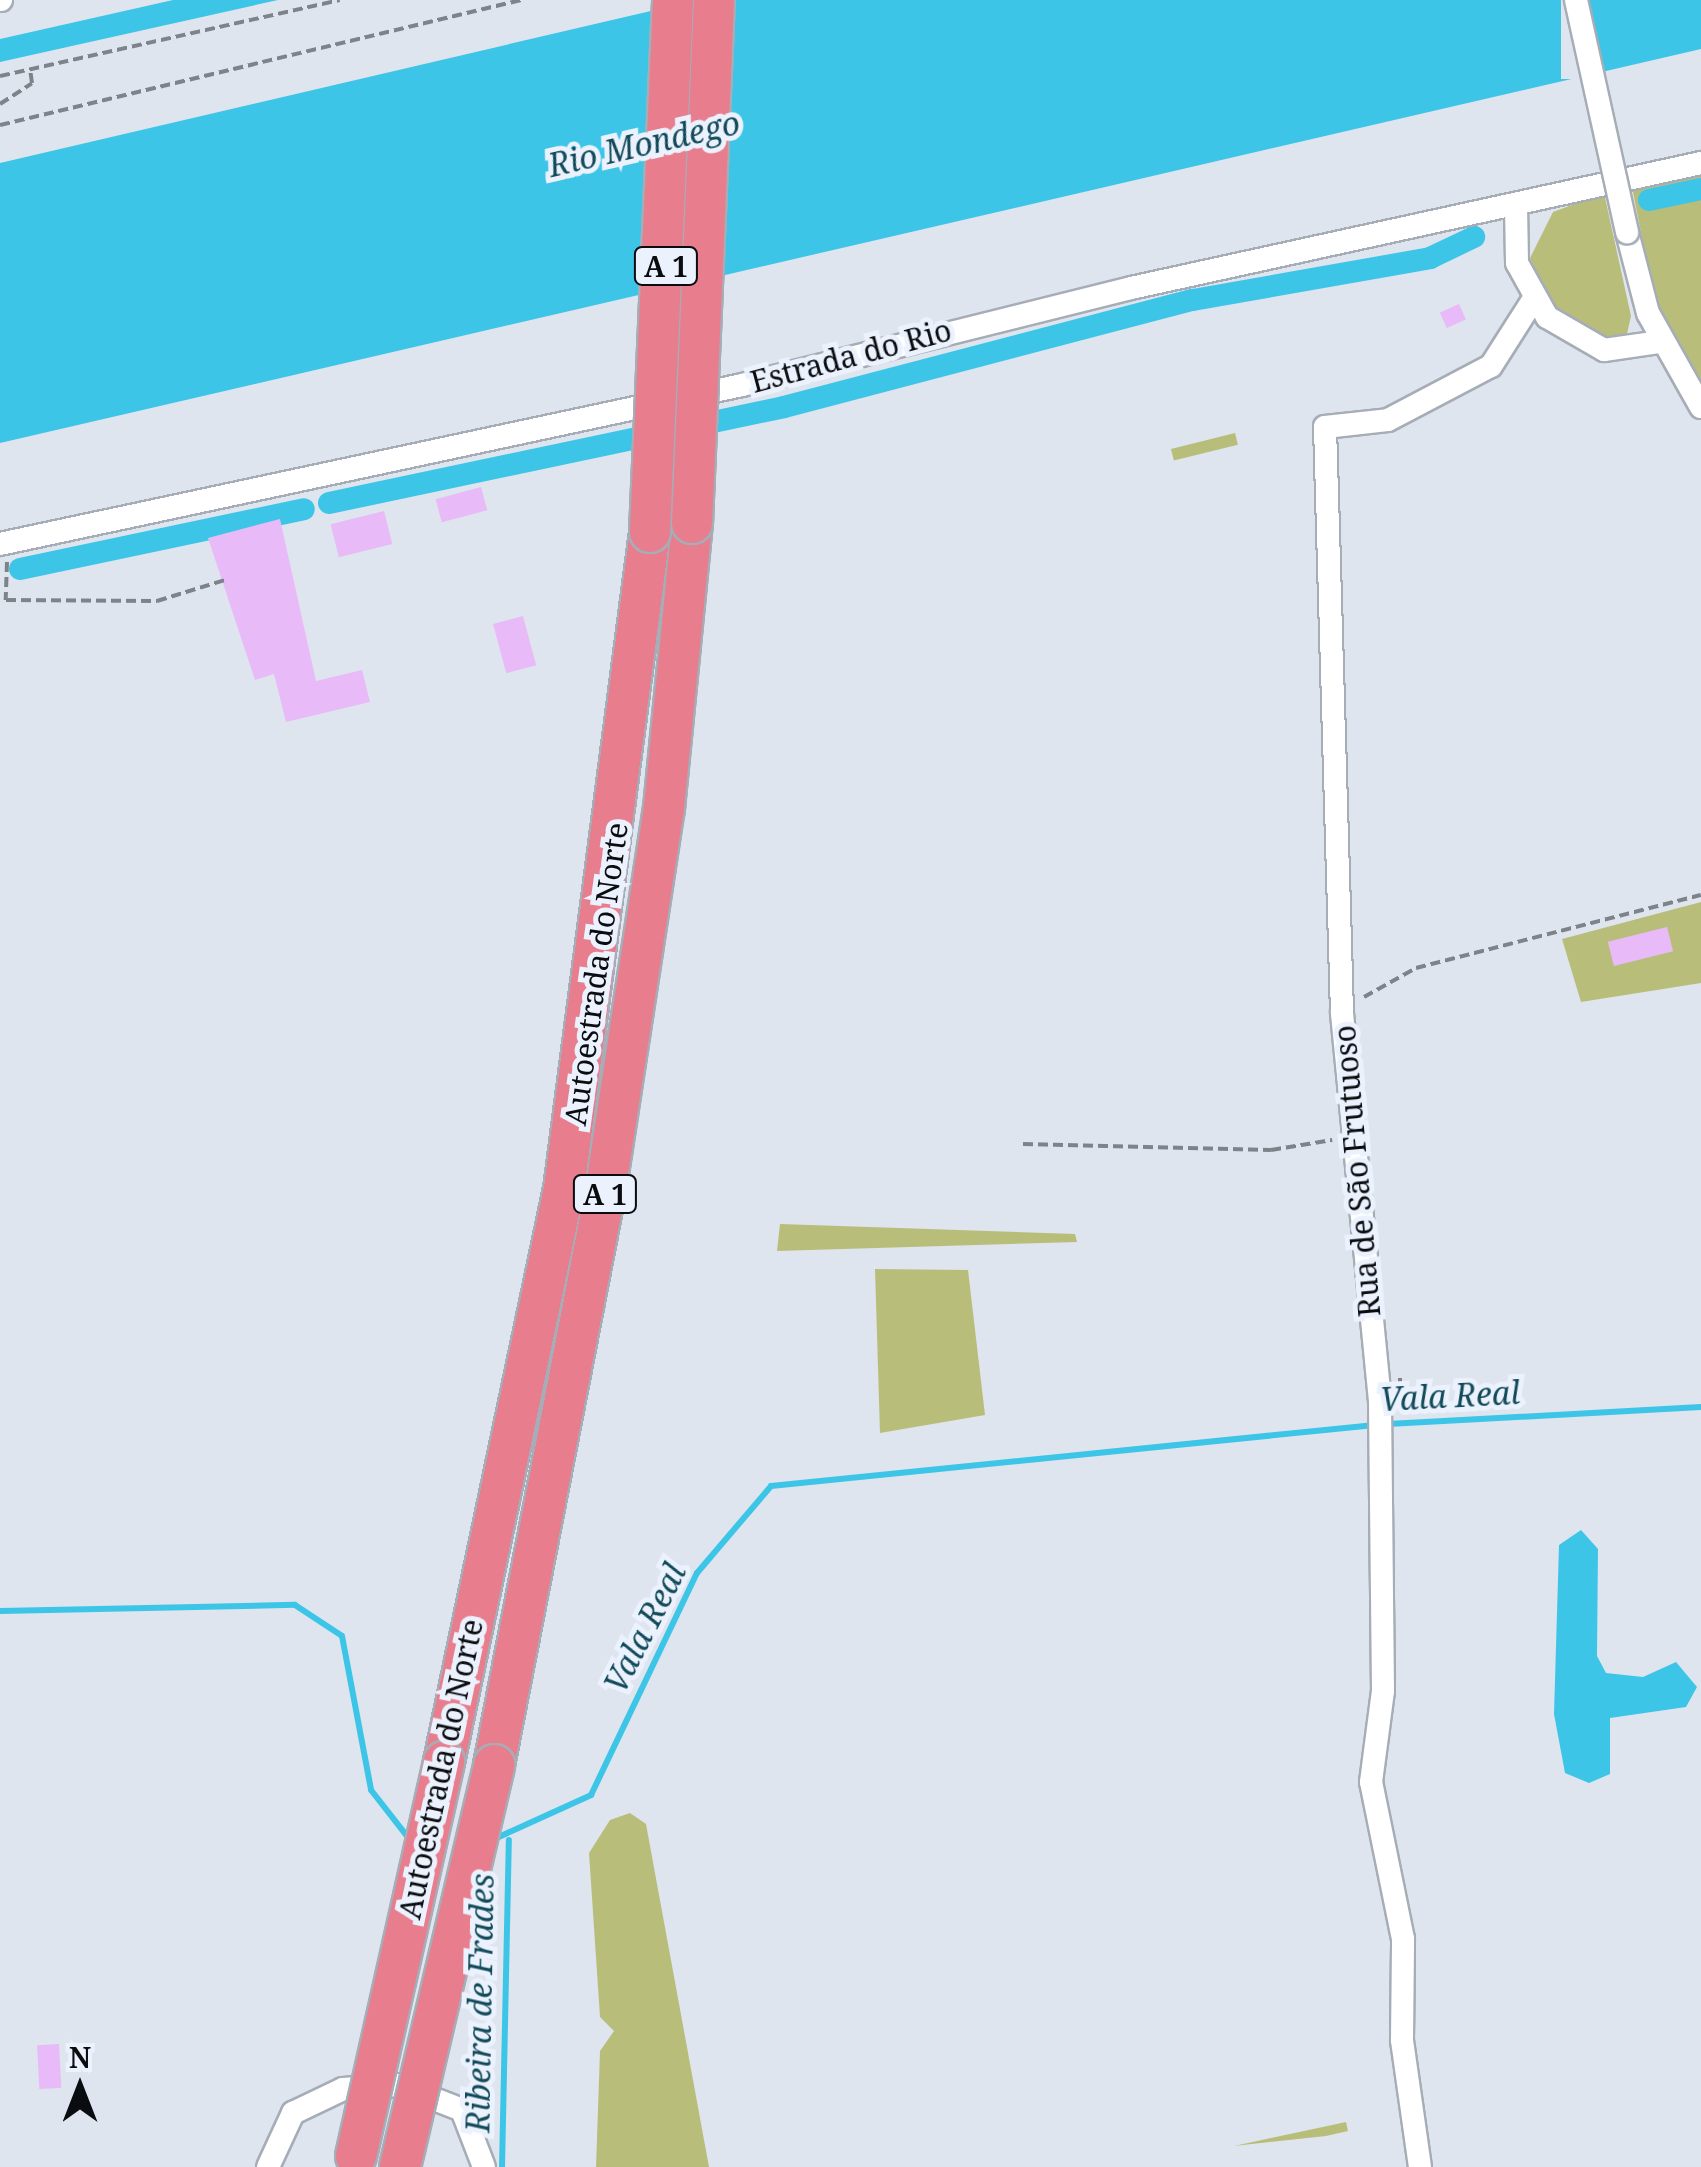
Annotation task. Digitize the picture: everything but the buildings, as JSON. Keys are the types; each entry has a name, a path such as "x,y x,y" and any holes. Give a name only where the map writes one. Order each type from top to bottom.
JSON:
{"highway":[{"name":"Autoestrada do Norte","path":"354,2162 444,1762 564,1190 650,532 672,0"},
{"name":"Autoestrada do Norte","path":"400,2167 494,1765 605,1194 664,808 692,523 714,0"}],"street":[{"path":"1576,0 1627,232 1660,342 1701,407"},
{"name":"Estrada do Rio","path":"4,543 742,385 1701,162"},
{"path":"1516,204 1517,263 1533,300 1604,350 1660,342"},
{"name":"Rua de São Frutuoso","path":"1420,2167 1402,2040 1404,1938 1372,1782 1383,1691 1380,1401 1349,1127 1326,427 1388,420 1491,366 1533,300"},
{"path":"268,2167 294,2113 343,2089 398,2086 462,2110 484,2167"}],"path":[{"path":"0,76 340,0"},
{"path":"0,125 521,0"},
{"path":"0,104 32,83 30,69"},
{"path":"4,543 3,600 158,601 228,578"},
{"path":"1362,1000 1416,968 1701,896"},
{"path":"1023,1144 1271,1150 1333,1140 1349,1127"},
{"path":"1380,1401 1406,1390 1396,1358"}],"green space":[{"path":"1701,170 1701,389 1653,294 1632,187"},
{"path":"1604,193 1631,316 1627,334 1609,338 1552,305 1530,258 1553,212"},
{"path":"1235,433 1238,445 1174,461 1171,449"},
{"path":"1701,902 1701,983 1581,1002 1562,939"},
{"path":"780,1224 1075,1234 1077,1242 777,1251"},
{"path":"875,1269 968,1270 985,1415 880,1433"},
{"path":"630,1813 646,1824 709,2167 596,2167 600,2051 614,2031 600,2017 589,1853 610,1820"},
{"path":"1346,2122 1348,2131 1326,2136 1234,2146"}],"water":[{"path":"173,0 278,0 0,62 0,39"},
{"name":"Rio Mondego","path":"698,0 1701,0 1701,49 0,443 0,163"},
{"path":"1581,1530 1598,1549 1597,1656 1606,1673 1643,1677 1676,1662 1697,1687 1686,1707 1610,1718 1610,1774 1589,1783 1565,1773 1554,1714 1559,1545"}],"pier":[{"path":"1561,0 1590,0 1590,79 1561,79"}],"waterway":[{"path":"1649,200 1701,189"},
{"path":"329,503 784,407 1193,300 1430,258 1474,237"},
{"path":"20,569 304,509"},
{"name":"Vala Real","path":"1388,1424 1701,1407"},
{"name":"Vala Real","path":"492,1840 591,1795 697,1573 771,1486 1375,1425"},
{"name":"Vala Real","path":"0,1611 295,1605 342,1636 371,1790 410,1840"},
{"name":"Ribeira de Frades","path":"502,2167 509,1840"}]}
